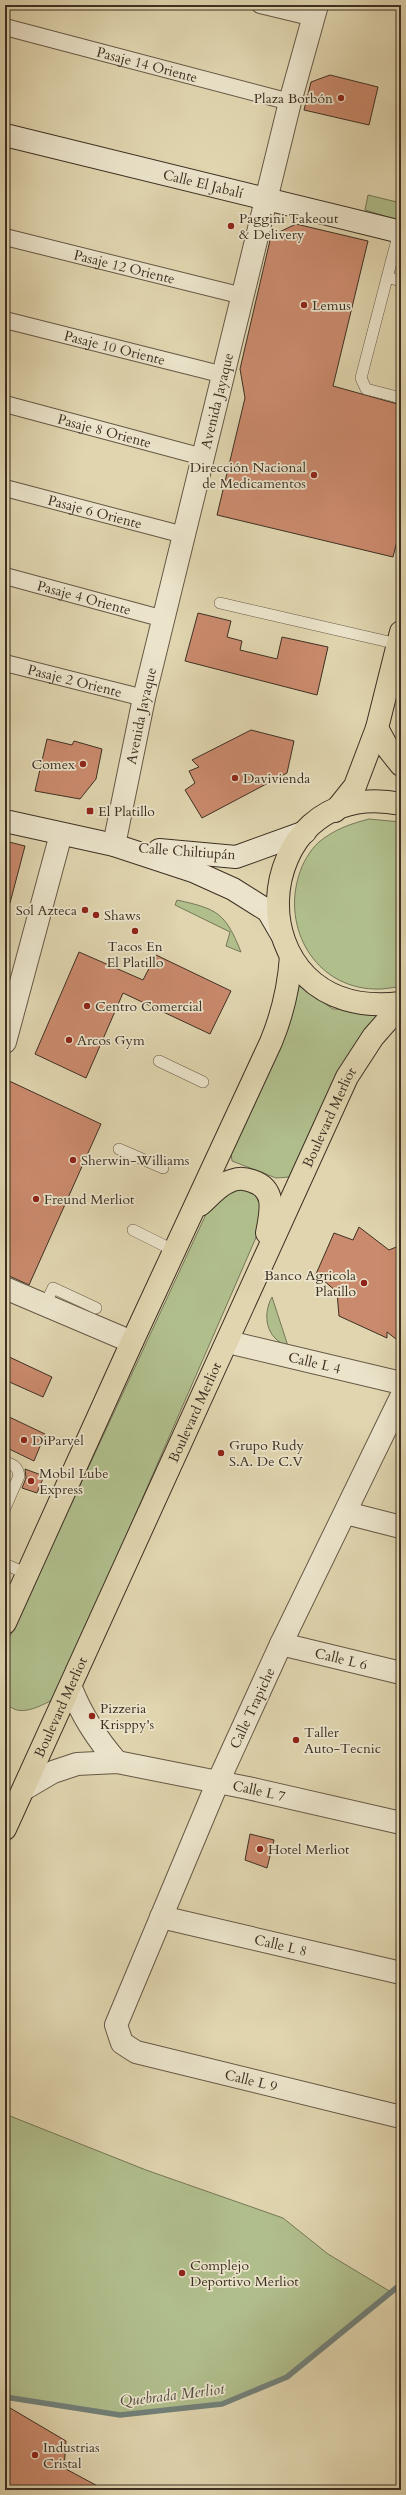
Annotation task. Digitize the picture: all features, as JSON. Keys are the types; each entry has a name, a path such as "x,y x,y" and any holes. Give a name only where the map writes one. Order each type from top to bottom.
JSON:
{"main road":[{"path":"399,638 377,728 355,786 335,811 305,832 291,850 282,870 277,891 277,914 282,935 291,956 315,982 339,997 360,1004 401,1004"},
{"path":"377,728 389,750 401,765"},
{"path":"335,811 360,803 386,801 401,804"},
{"path":"5,1623 282,1014 289,986 291,956"},
{"name":"Boulevard Merliot","path":"5,1829 71,1688 228,1342 263,1260 347,1077 374,1037 401,1004"},
{"path":"194,1210 227,1182 241,1178 260,1184 267,1190 272,1203 263,1260"}],"street":[{"path":"260,5 315,11"},
{"name":"Avenida Jayaque","path":"114,845 144,698 290,102 315,11"},
{"name":"Pasaje 14 Oriente","path":"5,27 290,102"},
{"name":"Calle El Jabalí","path":"5,135 267,198 400,232"},
{"name":"Pasaje 12 Oriente","path":"5,238 243,296"},
{"name":"Pasaje 10 Oriente","path":"5,320 224,375"},
{"name":"Pasaje 8 Oriente","path":"5,404 203,457"},
{"name":"Pasaje 6 Oriente","path":"5,488 184,535"},
{"name":"Pasaje 4 Oriente","path":"5,576 164,619"},
{"name":"Pasaje 2 Oriente","path":"5,663 144,698"},
{"name":"Calle Chiltiupán","path":"5,821 114,845 236,857 305,832"},
{"path":"5,1042 61,834"},
{"name":"Calle Chiltiupán","path":"114,845 193,871 233,889 268,911 282,935"},
{"path":"5,1288 132,1342"},
{"name":"Calle L 4","path":"228,1342 401,1383"},
{"name":"Calle Trapiche","path":"116,2025 217,1784 281,1644 346,1513 401,1397"},
{"path":"346,1513 401,1527"},
{"name":"Calle L 6","path":"281,1644 401,1673"},
{"path":"71,1688 82,1715 99,1741 117,1762"},
{"name":"Calle L 7","path":"24,1788 53,1772 77,1764 117,1762 217,1784 248,1788 401,1823"},
{"name":"Calle L 8","path":"161,1917 401,1974"},
{"name":"Calle L 9","path":"116,2025 122,2043 136,2052 401,2117"}],"lane":[{"path":"400,232 361,378 366,389 401,398"},
{"path":"387,277 401,281"},
{"path":"220,603 399,638"},
{"path":"159,1062 203,1082"},
{"path":"119,1149 163,1168"},
{"path":"133,1230 175,1251"},
{"path":"45,1305 53,1288 96,1308"},
{"path":"5,1462 13,1464 19,1471 19,1476 5,1508"},
{"path":"5,1564 27,1574"}],"green space":[{"path":"368,195 401,203 401,221 365,210"},
{"path":"369,819 401,822 401,987 374,989 353,986 335,978 320,966 308,951 300,934 295,915 295,895 300,871 312,849 325,837 337,830"},
{"path":"177,900 202,906 218,914 230,928 241,952 226,946 230,932 175,905"},
{"path":"298,985 333,1009 384,1011 368,1025 344,1062 289,1177 276,1178 232,1161 231,1153"},
{"path":"253,1184 268,1210 55,1699 29,1710 16,1710 10,1707 5,1701 5,1647 214,1197"},
{"path":"272,1297 288,1346 275,1338 268,1326 267,1311"},
{"name":"Complejo Deportivo Merliot","path":"5,2114 146,2170 283,2218 328,2254 391,2292 287,2377 222,2404 120,2415 5,2397"}],"building":[{"name":"Plaza Borbón","path":"330,75 378,87 369,125 304,110 311,82"},
{"path":"296,224 368,241 333,386 401,405 401,525 393,557 217,515 245,398 240,369 271,236"},
{"path":"198,613 231,621 227,637 242,641 240,650 277,659 282,637 328,647 317,695 185,661"},
{"name":"Davivienda","path":"251,730 294,741 287,773 202,818 185,790 195,783 189,771 199,767 192,760"},
{"path":"47,739 72,745 74,741 102,749 96,779 80,799 35,791"},
{"path":"5,841 25,846 10,903 5,902"},
{"path":"79,952 143,980 156,955 231,991 210,1034 123,993 86,1078 35,1054"},
{"name":"Freund Merliot","path":"5,1079 101,1124 29,1285 5,1274"},
{"name":"Banco Agricola Platillo","path":"359,1227 389,1250 401,1245 401,1343 387,1332 387,1338 339,1316 337,1292 316,1274 334,1233 353,1240"},
{"name":"DiParvel","path":"5,1355 52,1377 43,1397 5,1380"},
{"name":"DiParvel","path":"5,1415 45,1434 34,1461 5,1447"},
{"name":"Mobil Lube Express","path":"25,1469 44,1476 37,1493 22,1488 26,1478"},
{"name":"Hotel Merliot","path":"250,1834 274,1840 267,1868 245,1860"},
{"name":"Industrias Cristal","path":"5,2405 66,2441 64,2468 105,2490 5,2490"}],"waterway":[{"name":"Quebrada Merliot","path":"5,2397 120,2415 222,2404 287,2377 401,2284"}],"place":[{"name":"Plaza Borbón","path":"341,98"},
{"name":"Paggini Takeout & Delivery","path":"231,226"},
{"name":"Lemus","path":"304,305"},
{"name":"Dirección Nacional de Medicamentos","path":"314,475"},
{"name":"Comex","path":"83,764"},
{"name":"Davivienda","path":"235,778"},
{"name":"El Platillo","path":"90,811"},
{"name":"Sol Azteca","path":"85,910"},
{"name":"Shaws","path":"96,915"},
{"name":"Tacos En El Platillo","path":"135,931"},
{"name":"Centro Comercial","path":"87,1006"},
{"name":"Arcos Gym","path":"69,1040"},
{"name":"Sherwin-Williams","path":"73,1160"},
{"name":"Freund Merliot","path":"36,1199"},
{"name":"Banco Agricola Platillo","path":"364,1283"},
{"name":"DiParvel","path":"24,1440"},
{"name":"Grupo Rudy S.A. De C.V","path":"221,1453"},
{"name":"Mobil Lube Express","path":"31,1481"},
{"name":"Pizzeria Krisppy's","path":"92,1716"},
{"name":"Taller Auto-Tecnic","path":"296,1740"},
{"name":"Hotel Merliot","path":"260,1849"},
{"name":"Complejo Deportivo Merliot","path":"182,2273"},
{"name":"Industrias Cristal","path":"35,2455"}]}
